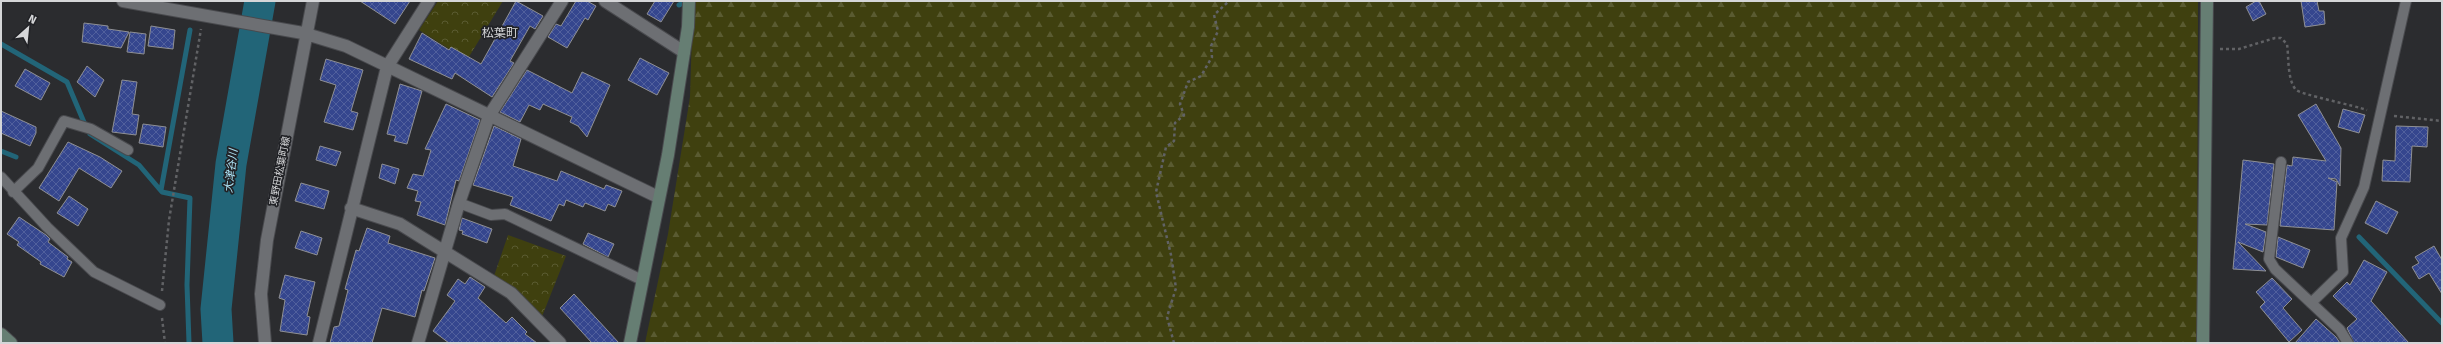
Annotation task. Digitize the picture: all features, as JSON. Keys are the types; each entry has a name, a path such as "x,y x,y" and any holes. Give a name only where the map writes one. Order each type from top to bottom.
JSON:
{"street":[{"path":"123,1 305,34 346,46 658,197"},
{"name":"東野田松葉町線","path":"264,343 261,294 267,240 305,34 313,1"},
{"path":"319,343 351,208 387,67 429,1"},
{"path":"418,343 444,250 489,116 562,1"},
{"path":"605,1 684,52"},
{"path":"630,343 658,197 668,155 684,52 689,1"},
{"path":"2203,343 2205,50 2207,1"},
{"path":"351,208 400,224 511,293 560,343"},
{"path":"1,334 11,343"}],"lane":[{"path":"2311,303 2343,272 2341,238 2364,187 2406,1"},
{"path":"13,192 38,168 64,121 91,129 128,150"},
{"path":"2281,162 2269,259 2275,269 2340,330 2348,343"},
{"path":"1,177 13,192 94,272 160,305"},
{"path":"459,203 491,215 505,214 642,280"}],"path":[{"path":"1174,343 1167,318 1176,288 1171,255 1156,192 1166,147 1174,141 1175,123 1184,115 1180,104 1188,82 1201,76 1212,57 1211,46 1218,31 1214,15 1229,1"},
{"path":"165,343 160,305 169,220 206,17"},
{"path":"2205,50 2239,49 2274,38 2281,38 2287,44 2291,80 2297,90 2305,95 2341,101 2380,114 2442,121"}],"green space":[{"path":"438,1 503,1 467,60 419,30"},
{"path":"693,1 2198,1 2197,343 645,343 668,234 690,97"},
{"path":"508,235 566,256 541,319 494,276"}],"building":[{"path":"360,1 410,1 395,24"},
{"path":"516,1 543,16 535,29 530,26 510,61 514,63 492,97 455,73 452,79 409,59 422,33 449,50 451,47 481,64"},
{"path":"576,1 587,1 596,6 588,20 585,18 567,48 548,37 556,24 561,26"},
{"path":"655,1 674,1 661,22 647,14"},
{"path":"2256,1 2259,1 2266,14 2253,21 2246,7"},
{"path":"2301,1 2317,1 2319,11 2324,11 2325,24 2305,27"},
{"path":"84,23 108,26 108,29 129,32 121,48 82,42"},
{"path":"151,26 175,30 173,49 148,46"},
{"path":"130,32 146,34 144,54 127,52"},
{"path":"640,58 669,73 657,95 628,80"},
{"path":"326,59 363,70 351,111 358,113 353,130 324,122 336,85 320,80"},
{"path":"87,66 104,80 95,97 77,82"},
{"path":"25,69 50,83 41,100 15,86"},
{"path":"527,70 572,93 582,72 610,85 587,137 578,126 570,122 572,117 543,104 540,110 529,105 520,122 500,112"},
{"path":"122,80 137,82 132,114 139,115 136,135 112,132"},
{"path":"400,84 422,91 407,144 394,141 396,136 387,134"},
{"path":"446,104 480,120 459,181 456,180 445,225 417,215 421,202 415,201 418,191 407,188 413,174 423,176 431,150 425,149"},
{"path":"2316,104 2341,148 2340,186 2336,179 2328,178 2337,182 2334,230 2280,226 2287,165 2292,166 2293,157 2326,161 2298,115"},
{"path":"2343,109 2365,115 2359,133 2338,127"},
{"path":"1,111 36,127 36,133 30,146 1,133"},
{"path":"143,124 166,127 163,147 139,143"},
{"path":"494,126 521,139 513,166 557,181 561,171 604,189 606,185 622,191 615,207 608,204 605,211 585,203 583,207 566,200 564,206 559,204 551,221 510,205 513,197 473,185"},
{"path":"2396,126 2428,127 2427,147 2412,146 2410,182 2382,181 2383,160 2395,161"},
{"path":"68,142 100,157 122,171 111,188 79,168 59,201 39,188"},
{"path":"320,146 341,152 336,166 316,160"},
{"path":"2243,160 2274,164 2267,225 2245,224 2266,232 2263,252 2238,242 2266,271 2233,269"},
{"path":"382,164 399,169 395,184 379,178"},
{"path":"301,183 329,191 324,209 295,201"},
{"path":"69,196 88,209 78,226 57,213"},
{"path":"2376,201 2398,212 2387,234 2365,223"},
{"path":"19,217 46,235 50,239 48,242 68,257 67,259 72,262 64,277 40,264 41,262 17,245 19,242 7,234"},
{"path":"462,218 492,229 487,243 462,234 463,231 459,230"},
{"path":"367,228 390,236 388,243 435,258 424,291 422,290 415,317 382,308 372,343 330,343 334,327 339,326 348,290 345,289 356,250 359,251"},
{"path":"301,231 322,238 317,255 295,248"},
{"path":"588,233 614,244 608,257 583,244"},
{"path":"2278,237 2310,250 2303,268 2276,257"},
{"path":"2434,246 2442,260 2442,294 2429,273 2419,279 2412,267 2419,263 2415,257"},
{"path":"2364,260 2387,272 2371,301 2409,343 2354,343 2347,328 2357,319 2333,296 2347,282 2350,285"},
{"path":"285,275 315,282 307,316 310,317 307,335 280,331 285,300 279,298"},
{"path":"470,277 485,287 478,298 506,323 512,317 527,332 525,334 537,343 449,343 433,331 455,301 447,295 458,279 465,284"},
{"path":"2272,278 2292,299 2283,308 2302,330 2289,342 2260,307 2265,302 2256,292"},
{"path":"574,294 619,343 592,343 560,308"},
{"path":"2316,319 2336,337 2340,343 2295,343"}],"waterway":[{"name":"大津谷川","path":"218,343 216,309 231,164 260,1"},
{"path":"679,5 686,1"},
{"path":"161,190 190,30"},
{"path":"1,44 67,82 86,127"},
{"path":"90,134 139,165 162,192 190,198 187,285 189,343"},
{"path":"1,151 16,157"},
{"path":"2359,237 2442,323"}],"district":[{"name":"松葉町","path":"500,33"}]}
